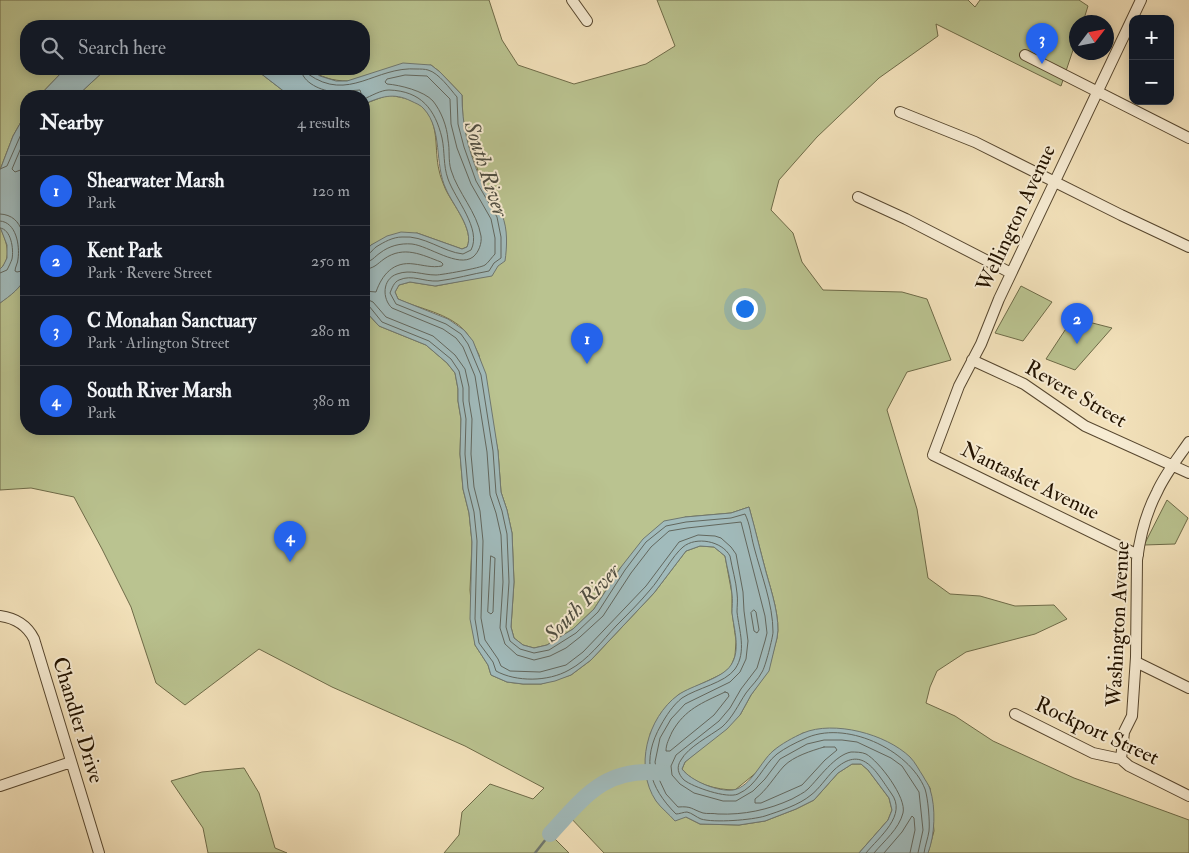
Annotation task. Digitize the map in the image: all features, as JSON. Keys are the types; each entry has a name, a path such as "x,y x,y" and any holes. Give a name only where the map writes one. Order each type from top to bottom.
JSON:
{"street":[{"path":"572,0 587,21"},
{"name":"Wellington Avenue","path":"934,455 959,386 1141,0"},
{"path":"1024,55 1189,138"},
{"path":"900,112 961,136 1189,247"},
{"path":"858,197 906,219 1011,273"},
{"name":"Revere Street","path":"972,360 1024,384 1085,426 1189,473"},
{"name":"Washington Avenue","path":"1121,759 1124,732 1132,716 1136,662 1138,555 1145,521 1157,490 1189,442"},
{"name":"Nantasket Avenue","path":"934,455 1138,555"},
{"name":"Chandler Drive","path":"0,616 9,618 26,627 34,639 100,853"},
{"path":"1136,662 1189,688"},
{"name":"Rockport Street","path":"1015,714 1093,753 1121,759 1128,766 1189,796"},
{"path":"0,786 71,762"}],"green space":[{"path":"0,0 489,0 502,40 518,65 574,84 646,64 675,46 657,0 968,0 975,7 980,0 1079,0 1088,6 1085,15 1069,15 1070,60 1061,86 936,24 938,36 879,78 817,137 779,180 771,210 793,233 802,262 823,290 902,292 927,299 951,360 907,372 887,410 917,509 928,578 950,594 980,596 1015,606 1054,605 1067,619 1035,634 966,652 937,671 926,703 955,716 993,741 1074,778 1189,820 1189,853 928,853 934,831 930,788 910,758 897,748 879,740 803,733 773,751 757,772 735,790 713,787 692,779 682,769 685,762 740,715 768,671 777,638 778,623 775,605 749,507 731,513 685,517 621,567 594,609 573,629 547,645 534,648 523,645 514,638 511,627 514,582 512,533 501,492 498,451 479,355 465,331 458,325 442,316 398,299 395,292 399,285 410,282 436,286 492,275 502,215 481,178 468,145 463,123 462,95 431,65 348,81 327,78 320,75 370,75 370,20 20,20 20,75 59,75 45,90 20,90 20,124 13,136 0,170"},
{"path":"100,75 263,75 282,90 83,90"},
{"path":"388,95 407,99 416,102 429,115 436,138 440,175 445,188 462,217 468,233 467,247 462,249 417,233 370,246 370,102"},
{"path":"0,227 6,243 7,254 4,265 0,269"},
{"path":"20,285 20,435 370,435 370,316 379,326 426,345 447,363 455,373 461,419 460,454 463,489 469,513 472,542 470,590 475,645 488,665 491,675 507,682 541,684 571,675 591,660 654,593 686,551 700,546 714,547 725,556 732,594 732,612 736,641 735,656 731,666 724,673 678,695 662,712 650,734 686,817 700,824 739,825 765,821 814,800 838,773 852,764 861,764 868,770 889,798 892,810 888,820 859,853 604,853 568,815 550,834 569,853 444,853 459,835 462,812 490,784 533,799 544,788 465,746 332,687 259,649 185,705 156,683 131,607 74,497 31,488 0,490 0,303"},
{"path":"1021,286 1052,302 1023,341 995,333"},
{"path":"1073,318 1112,328 1075,370 1046,359"},
{"path":"1167,500 1188,518 1175,544 1144,545"},
{"path":"244,768 259,793 275,848 287,853 208,853 203,828 171,781 202,772"}],"water":[{"path":"403,63 431,65 462,95 466,137 472,157 482,183 502,215 505,226 507,244 505,261 498,266 492,276 435,286 410,282 399,285 395,292 398,299 448,319 464,330 473,341 486,374 498,451 501,492 512,533 514,582 511,627 514,638 523,645 534,648 547,645 573,629 594,609 621,567 643,539 664,521 731,513 749,507 777,614 778,631 769,671 751,695 740,715 727,729 685,762 682,769 692,778 705,785 733,790 745,784 773,751 803,733 829,728 844,729 874,736 900,749 910,757 929,786 932,796 934,821 928,853 859,853 888,820 892,810 889,798 868,770 861,764 852,764 838,773 814,800 765,821 739,825 700,824 686,817 675,821 656,801 649,788 645,759 647,744 658,717 678,695 727,670 736,653 730,579 725,556 714,547 700,546 686,551 654,593 591,660 571,675 541,684 523,684 507,682 491,675 488,665 475,645 470,619 472,542 469,513 463,489 460,454 461,419 455,373 447,363 426,345 379,326 370,316 371,245 387,236 401,232 417,233 462,249 467,247 468,233 462,217 442,179 434,127 430,117 423,108 405,98 387,96 370,102 370,90 282,90 263,75 318,75 336,81 347,81"},
{"path":"59,75 100,75 83,90 45,90"},
{"path":"20,124 20,285 0,303 0,269 7,258 7,245 0,227 0,170 13,136"}],"waterway":[{"path":"550,834 586,796 611,779 626,774 643,772 663,773"},
{"path":"535,853 550,834"}],"place":[{"name":"C Monahan Sanctuary","path":"1042,64"},
{"name":"Kent Park","path":"1077,344"},
{"name":"Shearwater Marsh","path":"587,364"},
{"name":"South River Marsh","path":"290,562"}],"water label":[{"name":"South River","path":"486,169"},
{"name":"South River","path":"582,603"}]}
